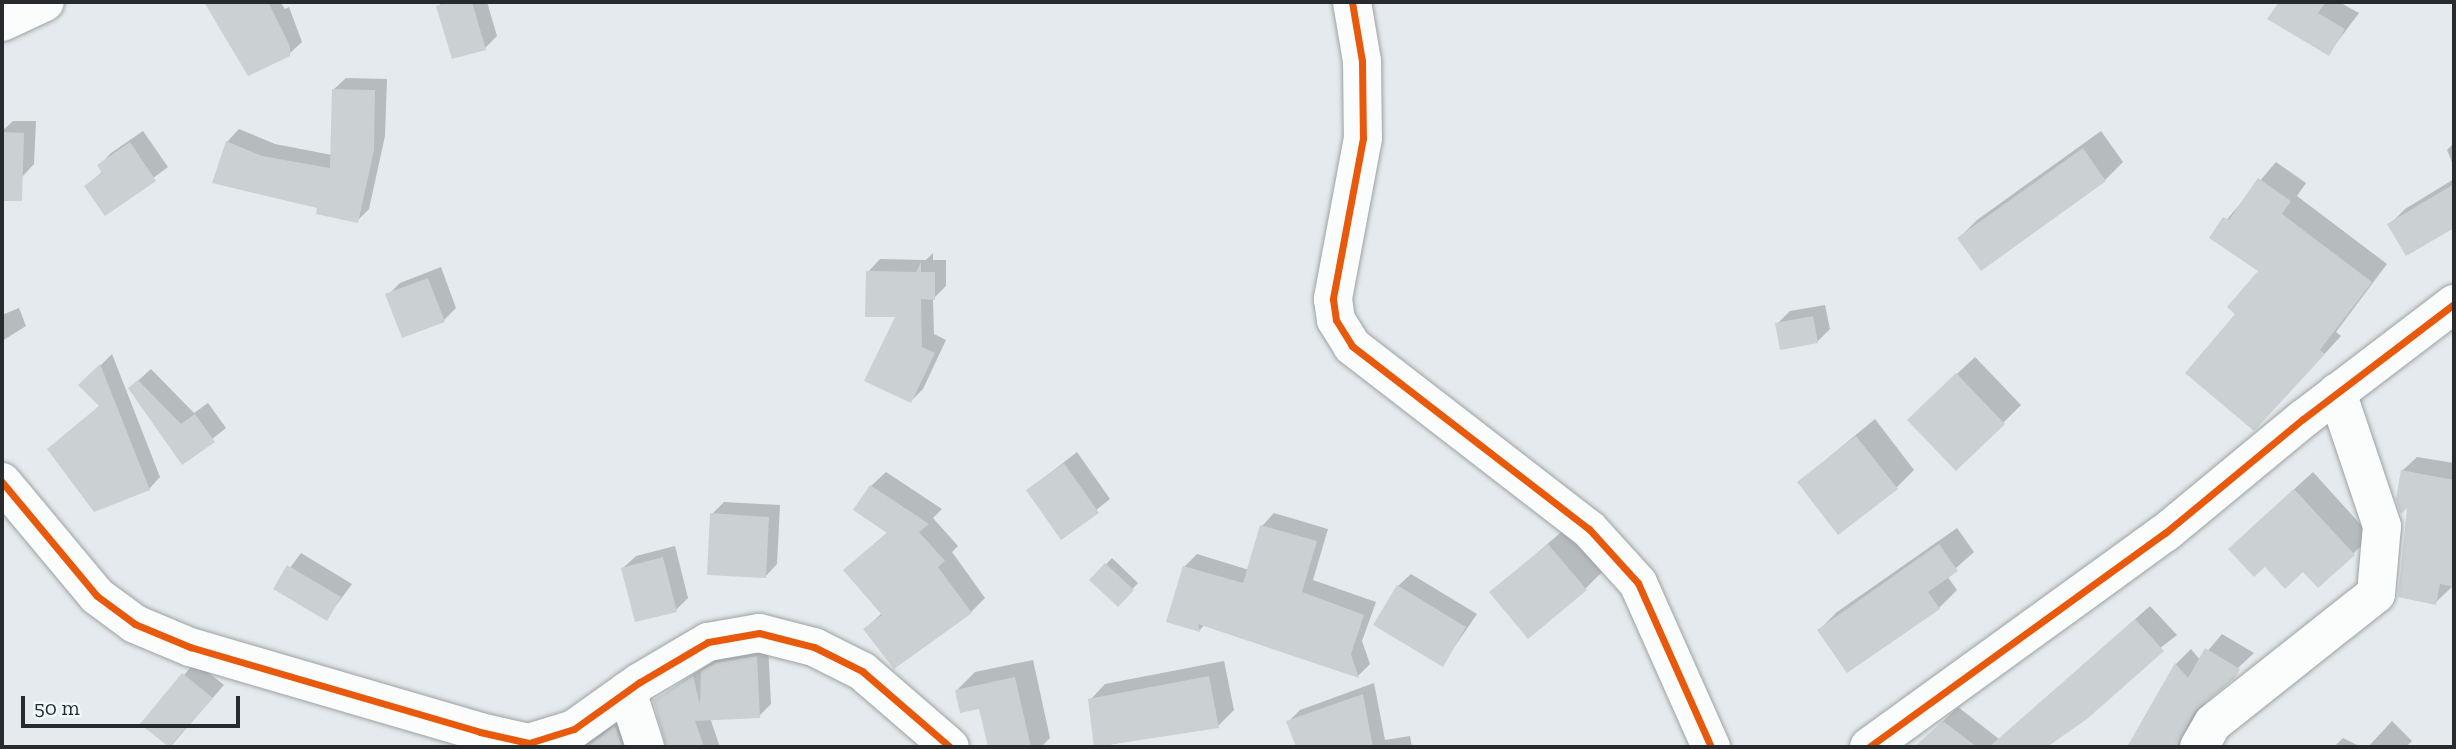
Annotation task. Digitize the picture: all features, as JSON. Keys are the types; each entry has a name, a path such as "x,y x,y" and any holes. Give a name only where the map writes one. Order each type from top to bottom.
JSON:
{"street":[{"path":"2,22 45,2"},
{"path":"1352,2 1362,61 1363,138 1333,299 1336,320 1352,346 1589,529 1638,583 1712,747"},
{"path":"1869,747 2165,533 2337,392 2454,304"},
{"path":"2199,747 2213,723 2376,594 2382,526 2337,392"},
{"path":"2,482 97,596 135,624 190,647 480,732 529,743 547,742 574,729 627,691 708,642 759,633 814,647 862,671 950,747"},
{"path":"627,691 645,747"}],"building":[{"path":"204,2 268,2 290,46 290,56 248,76"},
{"path":"452,2 472,2 486,50 452,59 436,6"},
{"path":"2279,2 2326,2 2318,13 2345,29 2329,56 2267,19"},
{"path":"332,89 375,90 374,150 358,223 316,214 317,208 212,183 226,141 262,156 330,168"},
{"path":"2,132 24,133 22,201 2,201"},
{"path":"130,142 156,181 105,216 84,186 102,173 97,165"},
{"path":"2083,148 2106,181 1981,271 1957,238"},
{"path":"2258,178 2291,201 2282,214 2372,282 2320,350 2325,354 2254,431 2185,373 2235,314 2227,307 2258,271 2209,238 2223,217 2229,220"},
{"path":"2454,184 2454,228 2406,256 2387,224"},
{"path":"921,262 921,272 935,272 935,300 921,299 922,347 935,353 911,403 864,381 895,317 865,317 866,271 916,272"},
{"path":"428,278 445,322 402,338 385,294"},
{"path":"1813,316 1818,343 1780,350 1775,323"},
{"path":"100,364 150,490 94,512 47,449 99,406 78,385"},
{"path":"1956,373 2005,424 1956,471 1907,420"},
{"path":"138,380 181,424 195,414 215,442 182,465 128,388"},
{"path":"1856,436 1898,489 1838,535 1797,482"},
{"path":"1064,463 1099,513 1061,540 1026,490"},
{"path":"2401,470 2454,480 2454,587 2440,584 2436,605 2398,597 2407,508 2401,514 2396,499"},
{"path":"870,485 929,524 919,532 945,561 938,567 972,613 894,669 863,629 882,615 843,570 887,533 853,510"},
{"path":"2294,489 2355,555 2318,588 2303,572 2285,589 2265,567 2254,577 2228,549"},
{"path":"710,513 769,517 766,578 707,575"},
{"path":"1260,525 1317,541 1302,592 1364,615 1351,654 1359,678 1198,624 1200,632 1166,622 1183,566 1243,583"},
{"path":"1548,544 1587,590 1528,639 1489,592"},
{"path":"1939,544 1958,571 1928,592 1940,609 1847,673 1817,630"},
{"path":"663,557 677,612 635,622 621,568"},
{"path":"1105,563 1134,590 1118,607 1089,580"},
{"path":"287,565 341,597 327,621 273,589"},
{"path":"1397,585 1466,627 1443,667 1373,625"},
{"path":"2135,619 2164,651 2087,719 2047,747 1989,747"},
{"path":"2205,648 2240,669 2235,678 2194,712 2177,747 2127,747 2175,663 2188,678"},
{"path":"757,656 760,718 695,721 704,747 666,747 653,700 693,676 700,704 701,671 716,663"},
{"path":"182,673 213,698 169,747 140,724"},
{"path":"1209,676 1219,728 1094,747 1088,699"},
{"path":"1015,677 1031,747 988,747 979,709 960,713 955,690"},
{"path":"1363,694 1373,747 1296,747 1286,721"},
{"path":"1943,721 1977,747 1914,747"},
{"path":"615,726 622,747 587,747"}],"cycle path":[{"path":"1352,2 1362,61 1363,138 1333,299 1336,320 1352,346 1589,529 1638,583 1711,747"},
{"path":"1869,747 2165,533 2303,419 2454,304"},
{"path":"2,482 97,596 135,624 190,647 480,732 529,743 574,729 640,682 708,642 759,633 814,647 862,671 950,747"}]}
